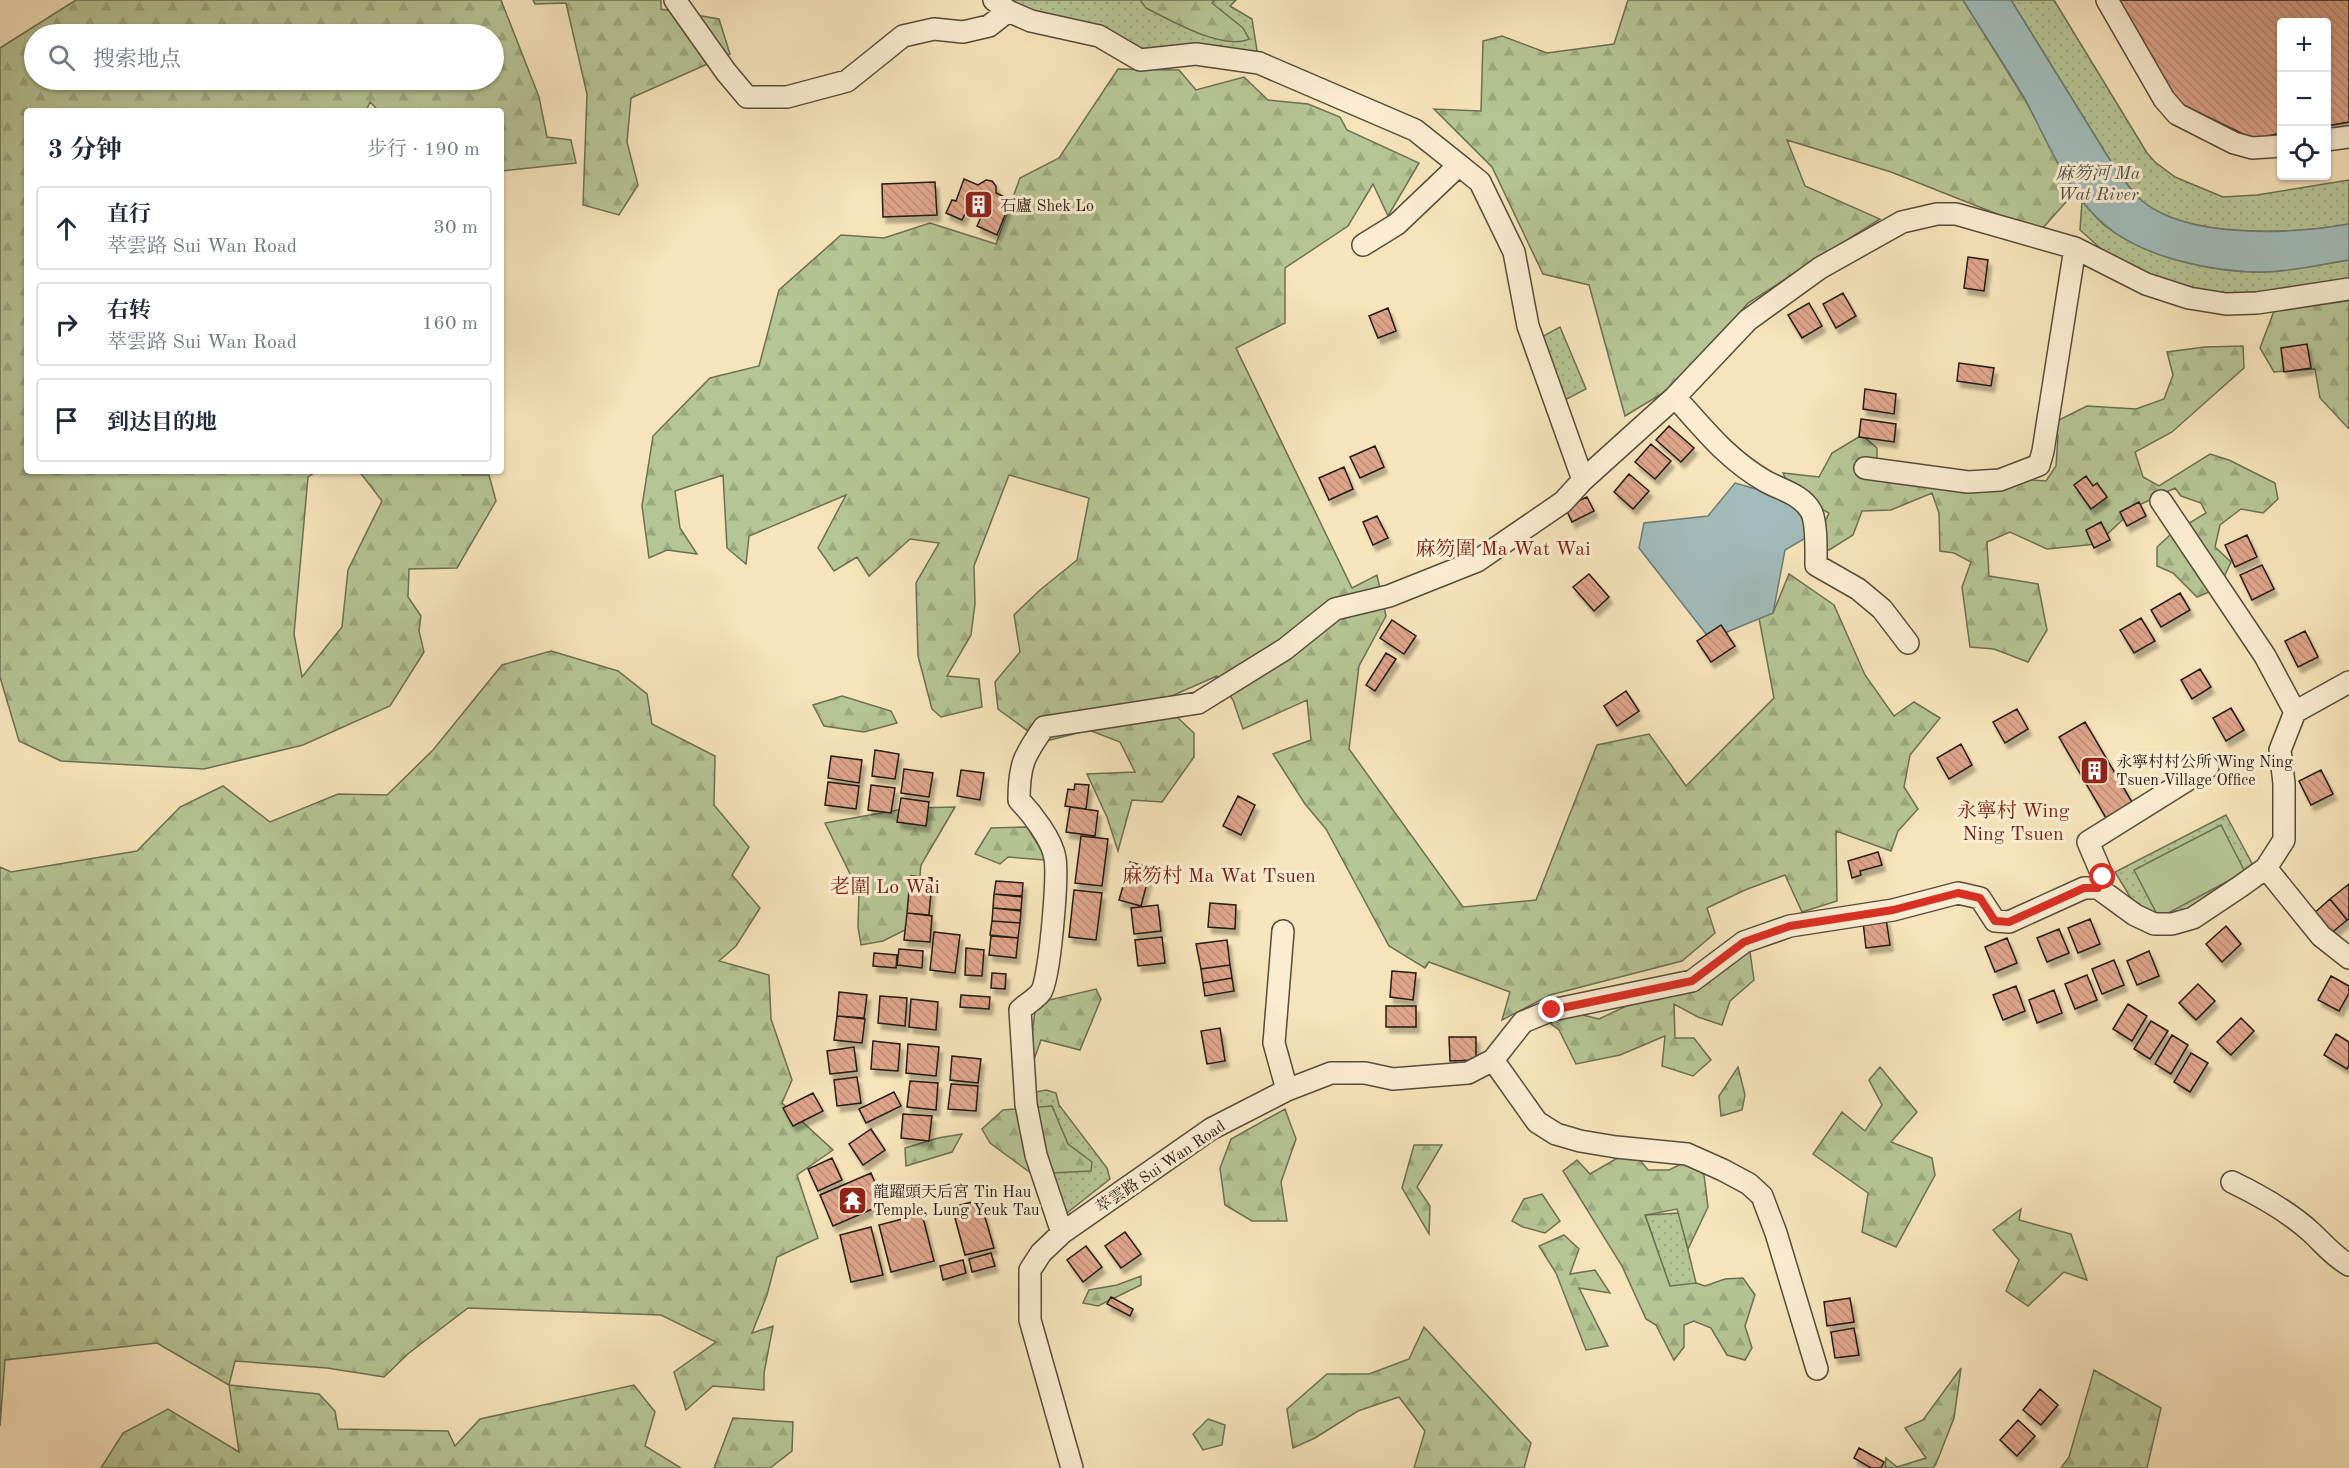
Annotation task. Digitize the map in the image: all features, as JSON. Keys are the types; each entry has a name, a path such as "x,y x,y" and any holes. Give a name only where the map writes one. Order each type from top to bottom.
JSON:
{"street":[{"path":"675,0 726,72 747,97 787,97 847,81 903,36 934,29 963,32 989,26 1001,6 1031,21 1099,36 1140,60 1196,54 1259,63 1415,130 1480,182 1514,252 1528,326 1583,480"},
{"path":"2108,0 2164,99 2177,114 2243,146 2252,148 2277,146"},
{"path":"2331,139 2349,137"},
{"path":"1363,245 1397,224 1459,165"},
{"path":"1062,1233 1036,1155 1026,1104 1020,1010 1042,991 1047,970 1054,893 1055,857 1037,820 1019,800 1019,780 1024,755 1044,727 1198,703 1285,649 1335,609 1389,596 1477,561 1563,502 1583,480 1675,397 1748,320 1820,268 1882,232 1914,218 1937,214 1956,214 2075,248 2158,289 2211,302 2242,304 2274,302 2349,289"},
{"path":"1865,468 1968,482 2000,480 2039,465 2075,248"},
{"path":"1675,397 1730,458 1767,482 1792,493 1811,511 1816,542 1816,566 1857,589 1882,609 1908,643"},
{"path":"2161,501 2265,656 2295,712"},
{"path":"2208,767 2088,842 2103,877 2098,888 2154,924 2172,924 2193,918 2266,868 2284,840 2284,783 2280,750 2295,712 2349,682"},
{"path":"2266,868 2321,936 2349,958"},
{"name":"萃雲路 Sui Wan Road","path":"1072,1468 1030,1320 1030,1270 1041,1253 1062,1233 1212,1129 1287,1090 1331,1073 1365,1073 1393,1079 1468,1073 1493,1060 1523,1022 1552,1010 1692,981 1744,942 1790,926 1893,910 1958,893 1980,898 1995,921 2009,922 2084,888 2098,888"},
{"path":"1283,931 1274,1043 1287,1090"},
{"path":"1493,1060 1537,1122 1556,1134 1616,1147 1687,1154 1749,1184 1762,1196 1776,1233 1817,1369"},
{"path":"2232,1182 2282,1211 2310,1232 2326,1250 2349,1265"}],"green space":[{"path":"76,0 501,0 539,97 547,137 571,140 576,163 504,171 504,108 376,108 370,102 367,108 24,108 24,474 312,474 308,477 294,634 302,677 342,627 348,570 382,501 361,474 489,475 496,501 457,568 409,569 408,597 421,616 419,631 424,652 390,706 303,745 204,769 61,761 19,741 0,677 0,48 24,33 24,90 504,90 504,24 38,24"},
{"path":"533,0 661,0 661,9 719,19 730,54 631,98 627,142 638,185 619,215 583,205 587,94 566,3 535,4"},
{"path":"996,0 1236,0 1230,6 1252,19 1259,63 1140,60"},
{"path":"1140,0 1215,0 1212,3 1243,28 1249,39 1238,42 1211,38 1146,8"},
{"path":"1628,0 1963,0 2024,98 2075,192 2040,231 1891,172 1787,140 1805,186 1880,219 1748,303 1678,384 1625,416 1589,285 1543,274 1492,167 1434,109 1481,111 1483,41 1502,36 1547,53 1614,44"},
{"path":"2011,0 2054,0 2147,153 2175,177 2223,197 2257,195 2349,180 2349,224 2271,231 2213,228 2186,222 2162,213 2142,201 2130,189 2113,165"},
{"path":"1118,69 1179,70 1196,90 1244,77 1268,100 1308,104 1340,117 1347,130 1419,163 1388,216 1373,184 1348,226 1285,268 1285,323 1236,348 1352,588 1377,575 1386,616 1359,666 1349,749 1463,907 1536,900 1597,745 1649,734 1686,786 1774,698 1759,618 1773,613 1789,574 1834,605 1865,675 1894,716 1914,702 1940,718 1910,755 1904,787 1918,809 1898,831 1891,851 1836,831 1837,901 1802,912 1785,875 1707,908 1715,933 1682,961 1550,995 1502,1020 1510,992 1429,962 1425,968 1389,946 1326,829 1305,804 1273,754 1311,740 1307,700 1243,729 1233,700 1217,676 1160,701 1194,733 1194,757 1162,802 1132,800 1118,851 1107,817 1087,774 1135,772 1120,742 1089,730 1043,742 998,709 995,682 1020,652 1014,615 1077,560 1089,498 1009,475 974,566 975,604 971,635 947,676 979,679 982,707 941,717 932,709 918,656 916,583 939,543 910,539 869,576 857,557 834,571 818,548 846,495 749,536 746,564 727,548 723,475 675,491 680,528 697,554 667,550 649,558 642,506 653,436 710,378 759,366 779,290 841,235 884,238 930,223 996,244 1020,178 1059,158"},
{"path":"2082,201 2104,225 2142,248 2164,256 2212,268 2259,272 2349,260 2349,284 2237,298 2126,271 2080,230"},
{"path":"2349,285 2349,429 2320,398 2315,369 2274,372 2260,348 2279,298"},
{"path":"1560,327 1586,389 1561,402 1536,340"},
{"path":"2243,346 2244,368 2172,432 2135,452 2143,477 2159,486 2210,454 2229,460 2275,483 2278,499 2263,513 2241,509 2220,525 2215,547 2231,562 2219,588 2197,597 2173,573 2157,566 2157,547 2171,534 2206,513 2201,503 2181,496 2175,488 2137,506 2097,544 2047,549 2010,532 1987,542 1989,576 2038,584 2047,630 2028,662 1994,649 1970,647 1962,587 1971,562 1954,553 1940,551 1939,513 1932,493 1891,510 1862,511 1853,535 1829,550 1816,542 1829,513 1792,493 1783,473 1819,477 1832,453 1862,435 1877,448 1877,469 2046,481 2056,466 2058,435 2047,426 2087,406 2136,409 2164,399 2173,375 2167,352 2205,347"},
{"path":"551,651 618,671 647,694 652,724 715,756 714,805 749,847 732,875 760,908 736,946 719,961 769,975 771,1019 792,1080 782,1103 833,1150 797,1175 818,1238 777,1257 767,1295 752,1333 773,1326 764,1373 764,1390 713,1386 686,1410 674,1372 716,1342 661,1315 468,1308 409,1353 384,1377 327,1368 235,1361 229,1385 157,1343 5,1360 0,1426 0,867 11,872 137,851 180,807 223,786 270,822 338,794 387,795 433,750 502,665"},
{"path":"842,696 891,711 897,723 864,732 824,726 813,705"},
{"path":"955,807 921,865 915,925 883,941 861,945 858,927 859,892 825,823 909,808"},
{"path":"2226,815 2255,869 2213,899 2163,918 2135,905 2115,872"},
{"path":"2221,825 2245,872 2159,918 2134,870"},
{"path":"1027,827 1043,853 1044,860 1008,857 1000,864 975,854 991,828"},
{"path":"1734,949 1750,952 1754,980 1730,1001 1722,1025 1698,1017 1674,1004 1675,1038 1694,1038 1711,1060 1693,1076 1662,1066 1665,1036 1620,1055 1576,1064 1559,1030 1547,1021 1579,1014 1599,1019"},
{"path":"1096,989 1101,999 1080,1050 1041,1040 1031,1068 1031,1043 1036,1003"},
{"path":"1738,1067 1745,1095 1742,1110 1721,1116 1719,1096"},
{"path":"1880,1067 1917,1112 1891,1142 1932,1158 1935,1175 1896,1247 1862,1232 1868,1193 1813,1154 1842,1112 1865,1131 1882,1105 1869,1080"},
{"path":"1046,1090 1056,1093 1059,1105 1107,1168 1110,1179 1063,1216 1030,1093"},
{"path":"1052,1106 1068,1144 1092,1162 1091,1171 1032,1174 990,1143 982,1129 1003,1110"},
{"path":"1285,1109 1296,1139 1281,1182 1287,1221 1252,1221 1225,1205 1220,1168 1231,1139"},
{"path":"962,1134 952,1152 906,1166 905,1148 938,1138"},
{"path":"1414,1145 1442,1145 1417,1187 1430,1206 1429,1234 1402,1188"},
{"path":"1626,1153 1640,1160 1648,1170 1669,1170 1683,1163 1695,1167 1704,1175 1708,1207 1688,1249 1677,1209 1645,1215 1670,1286 1696,1283 1705,1286 1725,1279 1743,1278 1755,1295 1745,1326 1752,1348 1745,1360 1727,1355 1711,1328 1694,1321 1684,1325 1684,1347 1674,1360 1656,1325 1646,1319 1622,1266 1563,1171 1577,1160 1590,1174"},
{"path":"1542,1194 1560,1221 1545,1233 1523,1227 1512,1221 1524,1199"},
{"path":"2021,1209 2019,1220 2071,1234 2087,1280 2064,1272 2028,1306 2006,1291 2019,1260 1993,1230"},
{"path":"1679,1213 1696,1283 1672,1293 1645,1215"},
{"path":"1564,1235 1579,1249 1570,1274 1595,1270 1610,1293 1579,1288 1608,1346 1586,1350 1556,1273 1539,1246"},
{"path":"1141,1276 1141,1285 1098,1306 1083,1303 1089,1290 1117,1285"},
{"path":"1424,1327 1531,1443 1524,1468 1414,1468 1425,1431 1399,1397 1358,1411 1315,1438 1293,1448 1287,1409 1327,1374 1369,1374 1409,1359"},
{"path":"1961,1368 1954,1418 1933,1468 1885,1468 1886,1458 1897,1467 1926,1458 1905,1428 1923,1420"},
{"path":"2094,1370 2161,1408 2147,1468 2061,1468 2069,1457"},
{"path":"229,1385 319,1394 335,1411 338,1429 448,1431 455,1446 480,1419 634,1385 655,1412 645,1446 681,1468 101,1468 123,1433 168,1409 239,1452"},
{"path":"733,1418 793,1422 792,1451 770,1468 714,1468"},
{"path":"1208,1419 1225,1425 1222,1445 1203,1450 1193,1434"}],"water":[{"name":"麻笏河 Ma Wat River","path":"1963,0 2011,0 2113,165 2130,189 2142,201 2162,214 2213,228 2271,231 2349,224 2349,260 2274,272 2223,269 2179,261 2138,246 2120,236 2091,211 2069,182 2026,101"},
{"path":"1735,483 1794,500 1809,536 1785,550 1773,613 1710,639 1639,548 1644,523 1708,516"}],"building":[{"path":"2116,0 2349,0 2349,122 2331,125 2331,18 2277,18 2277,134 2257,138 2245,135 2179,103"},
{"name":"石廬 Shek Lo","path":"964,179 978,185 986,180 992,181 996,186 996,193 1011,200 997,235 977,226 982,215 968,208 962,220 946,213 952,200 956,201"},
{"path":"935,182 937,215 883,217 882,184"},
{"path":"1968,257 1988,260 1984,291 1964,288"},
{"path":"1843,293 1856,316 1836,328 1823,304"},
{"path":"1809,303 1822,326 1802,338 1788,315"},
{"path":"1388,308 1396,331 1378,338 1369,316"},
{"path":"2307,344 2311,368 2284,372 2281,348"},
{"path":"1959,363 1994,368 1991,386 1957,381"},
{"path":"1865,389 1896,394 1894,414 1863,409"},
{"path":"1861,419 1896,424 1894,442 1859,437"},
{"path":"1669,426 1694,448 1681,462 1656,440"},
{"path":"1651,444 1671,461 1655,479 1635,462"},
{"path":"1375,446 1384,467 1360,478 1350,457"},
{"path":"1344,467 1353,489 1329,500 1319,478"},
{"path":"1629,474 1649,491 1633,509 1614,492"},
{"path":"2086,476 2093,486 2097,483 2107,497 2091,509 2074,485"},
{"path":"1587,497 1594,511 1572,522 1565,507"},
{"path":"2139,502 2146,516 2127,526 2120,512"},
{"path":"1377,516 1388,538 1373,545 1363,522"},
{"path":"2101,522 2110,540 2094,548 2086,530"},
{"path":"2247,535 2257,557 2235,567 2225,545"},
{"path":"2262,565 2274,589 2252,600 2240,575"},
{"path":"1589,574 1609,597 1594,611 1573,587"},
{"path":"2180,593 2190,610 2161,627 2151,610"},
{"path":"2141,618 2155,641 2134,653 2120,630"},
{"path":"1392,620 1416,636 1404,654 1380,638"},
{"path":"1721,625 1735,646 1711,662 1697,641"},
{"path":"2305,631 2318,657 2298,667 2285,641"},
{"path":"1386,653 1396,659 1375,691 1366,685"},
{"path":"2200,669 2211,687 2192,699 2181,680"},
{"path":"1626,691 1639,711 1617,726 1604,706"},
{"path":"2231,708 2244,730 2226,741 2213,718"},
{"path":"2017,709 2028,729 2005,743 1993,722"},
{"name":"永寧村村公所 Wing Ning Tsuen Village Office","path":"2085,722 2132,802 2106,818 2059,737"},
{"path":"1961,744 1972,765 1949,779 1937,758"},
{"path":"875,750 899,754 895,779 872,776"},
{"path":"831,756 862,760 859,783 828,778"},
{"path":"904,769 933,773 929,797 901,793"},
{"path":"961,770 984,773 980,800 957,796"},
{"path":"2321,770 2333,794 2311,805 2299,781"},
{"path":"828,782 859,786 856,809 825,805"},
{"path":"1075,784 1089,785 1086,809 1065,806 1068,789 1074,790"},
{"path":"871,785 895,788 891,813 868,810"},
{"path":"1238,796 1255,805 1241,835 1223,826"},
{"path":"901,798 929,802 926,826 897,822"},
{"path":"1070,807 1098,811 1095,836 1066,832"},
{"path":"1081,836 1108,839 1102,886 1075,883"},
{"path":"1878,852 1882,865 1860,871 1861,875 1852,878 1848,861"},
{"path":"1130,862 1151,868 1141,906 1119,900"},
{"path":"911,876 932,878 931,891 909,889"},
{"path":"996,881 1023,883 1022,896 994,894"},
{"path":"2349,884 2349,919 2347,920 2330,899"},
{"path":"1074,890 1102,893 1096,940 1069,937"},
{"path":"909,891 931,892 929,915 907,913"},
{"path":"994,894 1022,897 1021,910 993,908"},
{"path":"2330,899 2347,920 2329,935 2312,915"},
{"path":"1210,903 1236,905 1235,929 1208,927"},
{"path":"1158,905 1161,931 1134,934 1131,908"},
{"path":"993,908 1021,911 1020,923 992,921"},
{"path":"907,913 932,916 930,942 904,940"},
{"path":"1886,919 1890,945 1866,948 1863,922"},
{"path":"2090,919 2100,944 2078,953 2068,928"},
{"path":"992,921 1020,923 1018,938 990,935"},
{"path":"2226,926 2241,944 2222,962 2206,944"},
{"path":"2059,929 2069,953 2047,962 2037,938"},
{"path":"934,932 960,935 955,973 930,970"},
{"path":"991,936 1018,938 1016,958 989,955"},
{"path":"1162,937 1165,963 1138,966 1135,940"},
{"path":"2007,938 2017,963 1995,972 1985,947"},
{"path":"1227,940 1230,965 1201,969 1196,944"},
{"path":"966,948 984,950 982,976 965,975"},
{"path":"899,949 923,951 922,968 897,965"},
{"path":"2149,951 2159,976 2137,985 2127,961"},
{"path":"874,953 897,955 896,968 873,966"},
{"path":"2114,960 2124,985 2102,994 2092,969"},
{"path":"1230,965 1232,978 1203,983 1201,969"},
{"path":"1392,971 1416,973 1413,1000 1390,997"},
{"path":"992,973 1006,974 1005,989 991,988"},
{"path":"2087,975 2097,1000 2075,1009 2065,984"},
{"path":"2331,976 2349,986 2349,993 2339,1011 2318,1000"},
{"path":"1232,978 1234,991 1205,996 1203,983"},
{"path":"2198,984 2215,1001 2196,1020 2179,1003"},
{"path":"2016,986 2025,1011 2003,1020 1993,995"},
{"path":"2054,990 2062,1013 2037,1023 2029,1000"},
{"path":"839,992 867,995 864,1018 837,1016"},
{"path":"961,995 990,997 989,1009 960,1007"},
{"path":"880,996 907,998 905,1026 878,1023"},
{"path":"911,999 938,1002 936,1030 909,1027"},
{"path":"2128,1004 2147,1016 2132,1041 2113,1029"},
{"path":"1386,1006 1416,1006 1416,1027 1386,1027"},
{"path":"837,1016 865,1019 862,1043 834,1040"},
{"path":"2241,1018 2254,1031 2231,1055 2217,1042"},
{"path":"2151,1021 2168,1031 2150,1059 2134,1049"},
{"path":"1220,1028 1225,1061 1207,1064 1201,1031"},
{"path":"2336,1034 2349,1042 2347,1069 2324,1055"},
{"path":"2172,1035 2188,1045 2171,1074 2155,1064"},
{"path":"1449,1037 1476,1037 1476,1060 1450,1061"},
{"path":"873,1041 900,1044 898,1071 871,1069"},
{"path":"908,1044 939,1047 936,1076 906,1073"},
{"path":"854,1047 857,1071 830,1074 827,1051"},
{"path":"2191,1053 2208,1063 2190,1092 2174,1082"},
{"path":"952,1056 981,1059 978,1083 950,1080"},
{"path":"857,1077 861,1103 837,1106 834,1080"},
{"path":"910,1081 938,1083 936,1110 907,1107"},
{"path":"951,1084 978,1086 976,1111 948,1109"},
{"path":"894,1092 901,1106 866,1123 859,1109"},
{"path":"813,1093 823,1111 793,1126 783,1108"},
{"path":"903,1114 932,1116 929,1141 901,1138"},
{"path":"871,1129 885,1150 863,1165 849,1144"},
{"path":"832,1158 842,1180 818,1191 808,1169"},
{"name":"龍躍頭天后宮 Tin Hau Temple, Lung Yeuk Tau","path":"871,1173 884,1204 833,1226 820,1195"},
{"path":"980,1200 994,1248 965,1255 952,1207"},
{"path":"922,1214 934,1261 891,1272 879,1225"},
{"path":"871,1227 883,1275 851,1282 840,1235"},
{"path":"1125,1232 1141,1254 1121,1268 1105,1246"},
{"path":"1086,1246 1102,1267 1083,1282 1067,1260"},
{"path":"991,1253 995,1266 972,1272 969,1259"},
{"path":"963,1260 966,1273 943,1280 940,1266"},
{"path":"1111,1297 1133,1309 1130,1316 1107,1304"},
{"path":"1850,1298 1854,1322 1827,1326 1824,1302"},
{"path":"1854,1328 1859,1355 1835,1358 1831,1332"},
{"path":"2040,1389 2058,1405 2041,1425 2023,1410"},
{"path":"2018,1420 2035,1436 2017,1456 2000,1440"},
{"path":"1859,1448 1884,1462 1881,1468 1871,1468 1854,1458"}],"place":[{"name":"石廬 Shek Lo","path":"979,205"},
{"name":"永寧村村公所 Wing Ning Tsuen Village Office","path":"2095,770"},
{"name":"龍躍頭天后宮 Tin Hau Temple, Lung Yeuk Tau","path":"852,1200"}],"district":[{"name":"麻笏圍 Ma Wat Wai","path":"1503,548"},
{"name":"永寧村 Wing Ning Tsuen","path":"2013,822"},
{"name":"麻笏村 Ma Wat Tsuen","path":"1219,875"},
{"name":"老圍 Lo Wai","path":"885,886"}],"route":[{"path":"1552,1010 1591,1004 1692,981 1744,942 1790,926 1893,910 1958,893 1980,898 1995,921 2009,922 2084,888 2098,888 2103,877"}]}
